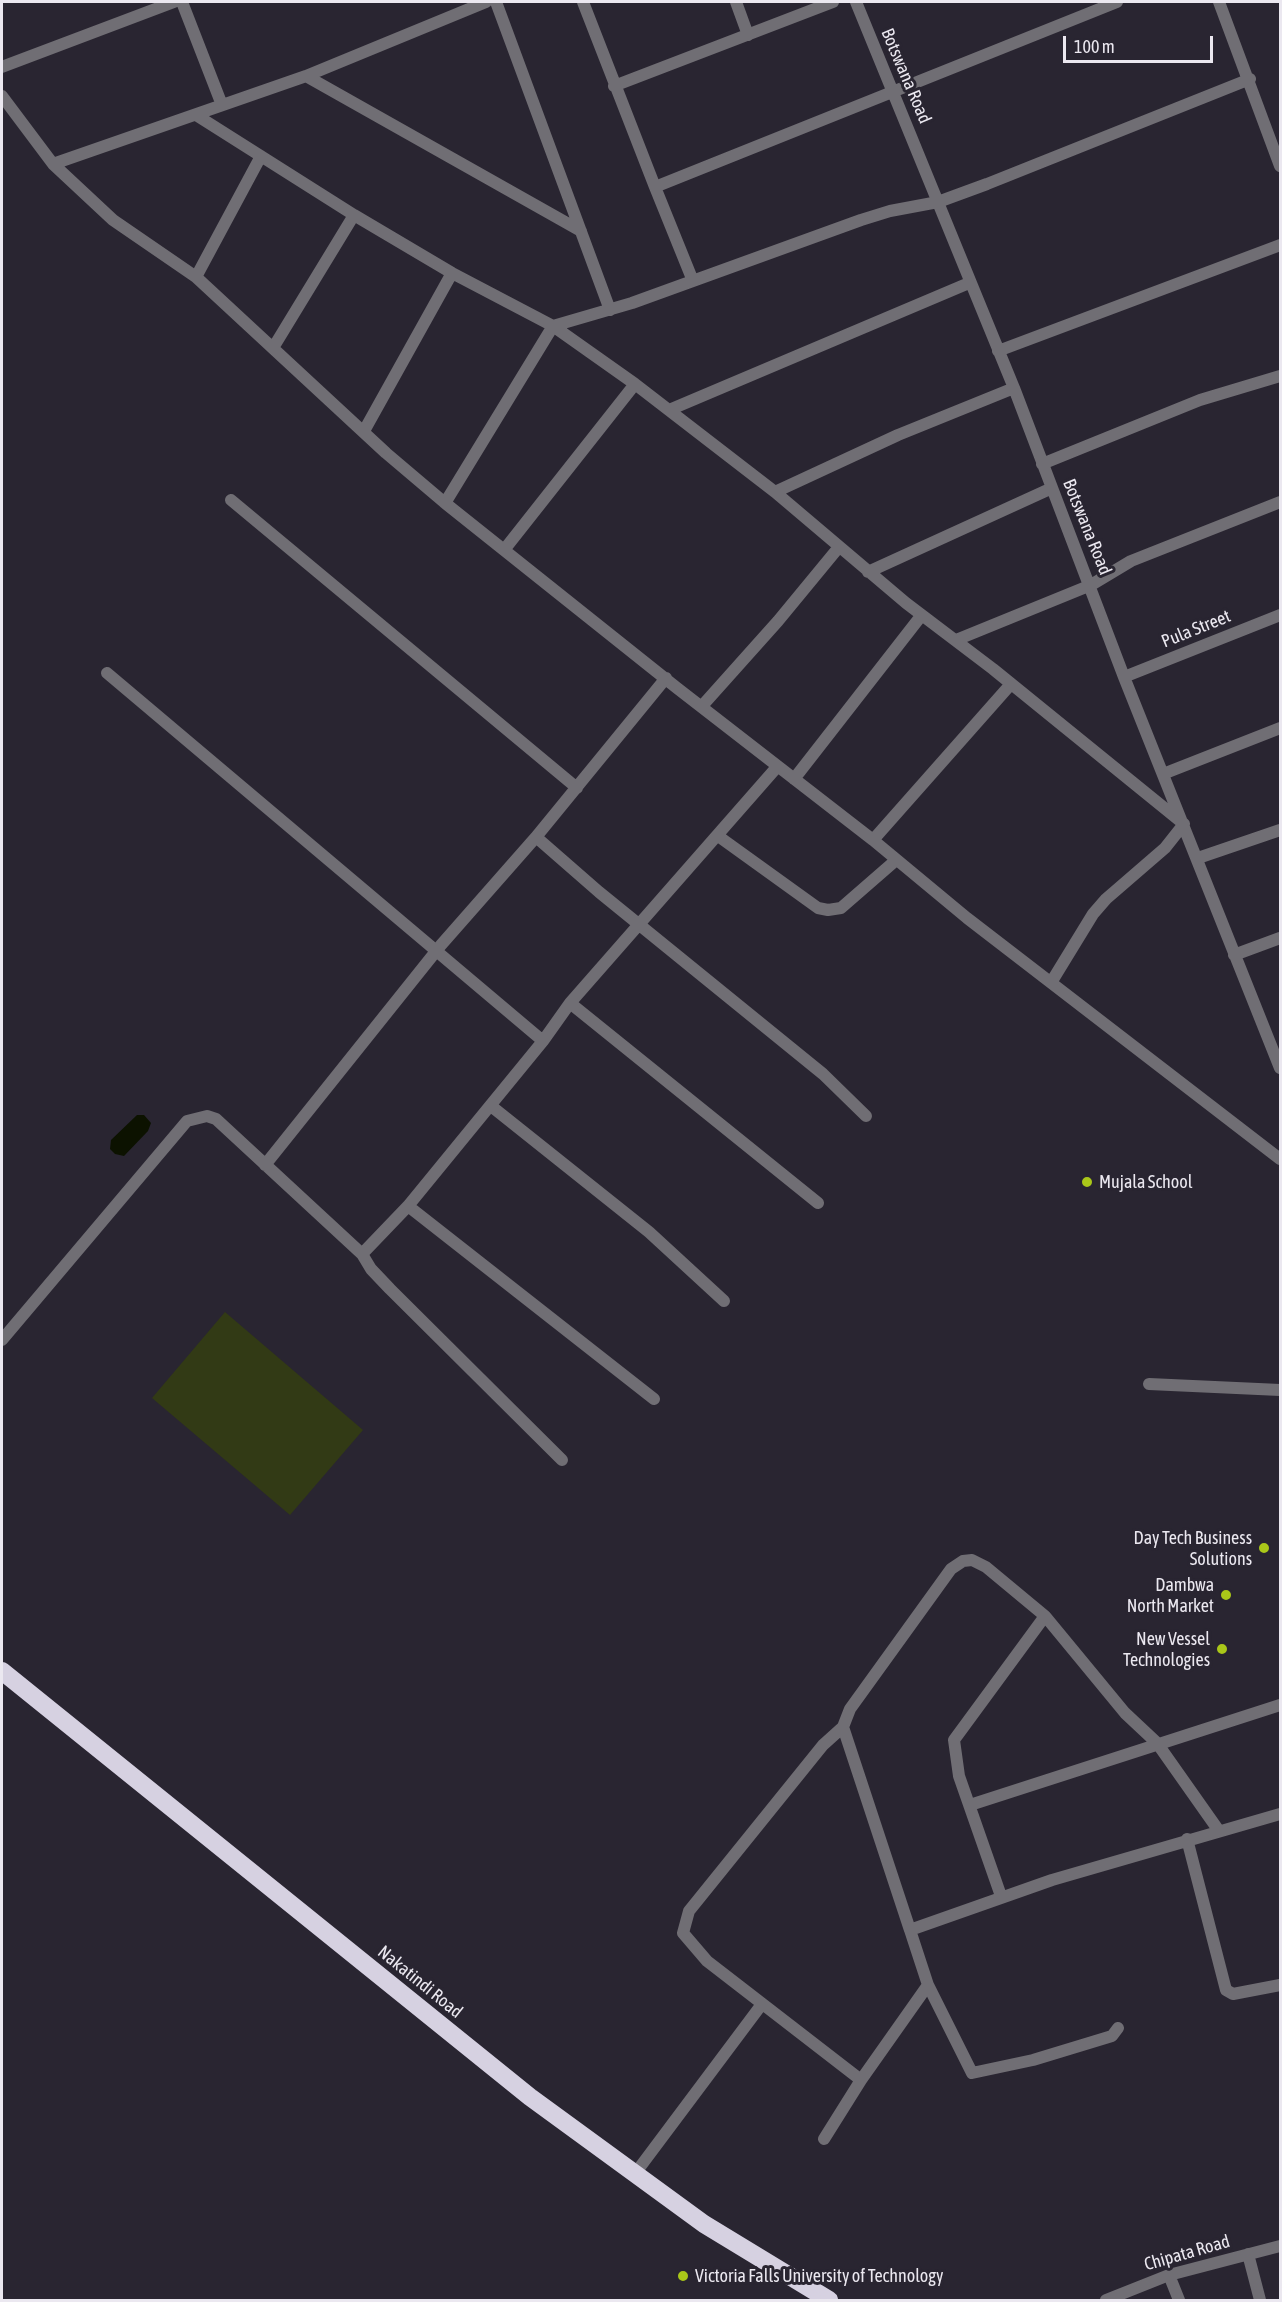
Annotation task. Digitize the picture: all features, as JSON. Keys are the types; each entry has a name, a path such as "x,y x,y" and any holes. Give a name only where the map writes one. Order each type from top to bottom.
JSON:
{"highway":[{"name":"Nakatindi Road","path":"2,1671 466,2047 634,2175 704,2224 829,2301"}],"street":[{"path":"2,67 174,2"},
{"path":"182,2 222,105"},
{"path":"53,164 306,76 486,2"},
{"path":"496,2 610,310"},
{"path":"583,2 614,86 693,281"},
{"path":"736,2 748,35"},
{"path":"614,86 833,2"},
{"name":"Botswana Road","path":"856,2 1014,388 1124,676 1281,1068"},
{"path":"655,187 761,147 831,114 1117,2"},
{"path":"1219,2 1281,166"},
{"path":"306,76 581,231"},
{"path":"445,503 553,326 610,310 861,220 938,201 987,184 1250,79"},
{"path":"2,96 53,164 113,220 195,277 445,503 777,767 873,840 895,861 1281,1160"},
{"path":"196,115 354,216 452,273 553,326 635,384 775,492 921,616 956,640 1184,824 1166,848 1106,899 1093,914 1052,981"},
{"path":"195,277 261,156"},
{"path":"273,348 354,216"},
{"path":"998,351 1281,245"},
{"path":"364,431 452,273"},
{"path":"669,410 969,282"},
{"path":"1042,464 1200,400 1281,376"},
{"path":"504,550 635,384"},
{"path":"775,492 898,435 1014,388"},
{"path":"868,572 1052,488"},
{"path":"231,500 577,788"},
{"path":"956,640 1091,585 1131,561 1281,502"},
{"path":"702,706 778,621 839,547"},
{"name":"Pula Street","path":"1124,676 1281,615"},
{"path":"794,779 921,616"},
{"path":"107,673 543,1041"},
{"path":"266,1165 436,953 577,788 666,678"},
{"path":"873,840 1011,684"},
{"path":"1163,774 1281,728"},
{"path":"362,1254 408,1206 543,1041 570,1003 640,926 777,767"},
{"path":"1198,858 1281,830"},
{"path":"718,836 818,908 828,910 841,908 895,861"},
{"path":"536,837 640,926 823,1074 866,1116"},
{"path":"1234,955 1281,938"},
{"path":"570,1003 818,1203"},
{"path":"490,1106 649,1232 724,1301"},
{"path":"2,1340 187,1121 207,1116 216,1119 362,1254 371,1269 390,1289 562,1460"},
{"path":"408,1206 654,1399"},
{"path":"1149,1384 1281,1390"},
{"path":"861,2080 707,1961 683,1933 689,1911 823,1745 843,1727 850,1710 951,1569 963,1561 972,1560 986,1567 1045,1616 1125,1713 1157,1743 1219,1831"},
{"path":"1001,1896 959,1776 954,1740 972,1712 1045,1616"},
{"path":"970,1804 1281,1705"},
{"path":"843,1727 928,1985 972,2073 1033,2060 1112,2036 1118,2028"},
{"path":"910,1930 1001,1896 1187,1839 1281,1814"},
{"path":"1187,1839 1226,1990 1233,1994 1281,1984"},
{"path":"824,2139 861,2080 928,1985"},
{"path":"634,2175 762,2004"},
{"name":"Chipata Road","path":"1106,2301 1169,2275 1281,2246"},
{"path":"1248,2254 1260,2301"},
{"path":"1169,2275 1179,2301"}],"green space":[{"path":"225,1312 363,1430 290,1515 152,1398"}],"shaded area":[{"path":"137,1115 144,1115 151,1123 148,1131 124,1156 115,1154 110,1149 111,1140"}],"place":[{"name":"Mujala School","path":"1087,1182"},
{"name":"Day Tech Business Solutions","path":"1264,1548"},
{"name":"Dambwa North Market","path":"1226,1595"},
{"name":"New Vessel Technologies","path":"1222,1649"},
{"name":"Victoria Falls University of Technology","path":"683,2276"}]}
